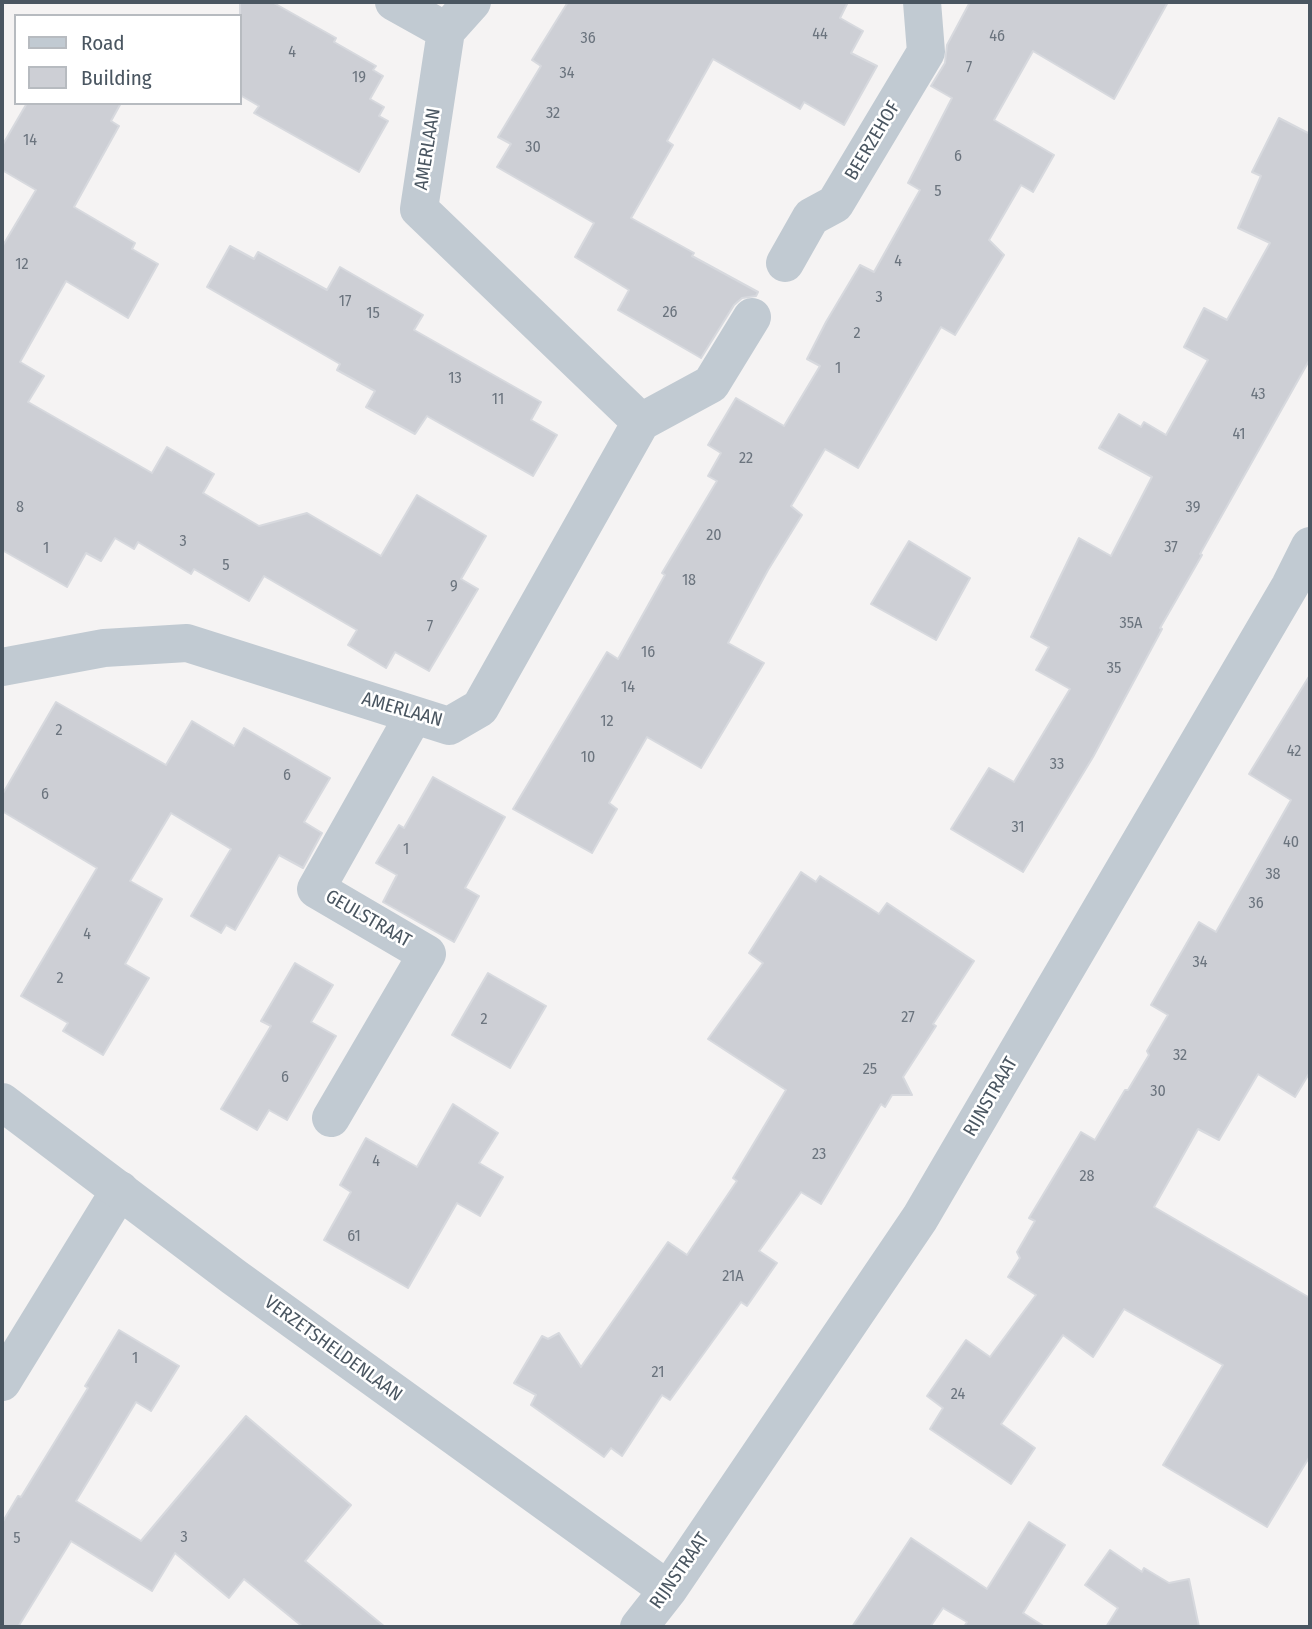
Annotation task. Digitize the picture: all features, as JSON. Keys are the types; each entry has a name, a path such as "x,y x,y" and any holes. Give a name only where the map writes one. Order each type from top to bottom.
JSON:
{"street":[{"path":"394,2 446,31 472,2"},
{"name":"BEERZEHOF","path":"785,263 811,217 835,204 926,52 922,2"},
{"name":"AMERLAAN","path":"2,667 104,648 187,643 449,726 480,708 641,422 419,209 446,31"},
{"path":"641,422 710,384 752,317"},
{"name":"RIJNSTRAAT","path":"639,1627 668,1590 920,1218 1290,586 1310,546"},
{"name":"GEULSTRAAT","path":"331,1118 427,954 316,889 414,715"},
{"name":"VERZETSHELDENLAAN","path":"2,1102 234,1278 668,1590"},
{"path":"2,1382 120,1191"}],"building":[{"path":"240,2 272,2 336,38 334,42 376,66 373,70 383,76 370,99 384,107 379,116 388,121 359,172 254,113 259,106 242,96"},
{"path":"568,2 848,2 840,18 863,31 851,53 877,66 844,125 804,102 800,109 713,59 667,141 673,145 631,218 694,253 692,256 758,292 756,296 742,298 734,305 701,358 618,310 629,290 575,257 594,223 497,167 511,144 498,137 541,66 532,60"},
{"path":"970,2 1168,2 1114,99 1033,51 994,120 1054,155 1033,192 1021,185 989,240 1004,255 955,335 941,327 858,468 825,449 791,506 802,515 728,643 764,663 701,768 647,737 609,803 617,809 592,853 513,809 607,652 618,659 665,575 662,573 717,481 708,476 721,453 708,445 736,398 784,426 820,366 807,359 826,322 860,265 874,272 920,190 908,183 952,98 931,86 945,63 947,45"},
{"path":"26,105 120,105 111,121 119,126 74,207 135,243 132,249 158,264 128,318 66,281 20,362 44,376 28,402 152,473 167,447 214,474 203,493 259,526 307,513 381,556 417,495 486,536 461,579 478,589 429,671 395,652 386,668 348,645 357,630 264,576 249,601 194,569 191,574 138,542 134,549 115,538 101,561 86,553 67,587 2,550 2,247 36,190 2,170 2,146"},
{"path":"1279,118 1310,134 1310,359 1200,554 1202,555 1160,628 1162,629 1093,757 1023,872 951,829 989,768 1014,782 1070,689 1036,670 1049,647 1031,637 1079,538 1111,556 1152,477 1099,448 1119,414 1141,427 1144,422 1166,435 1208,360 1184,347 1204,308 1227,320 1270,243 1238,228 1261,176 1252,172"},
{"path":"230,246 254,259 258,252 327,290 340,267 423,315 414,330 541,402 531,420 557,435 533,476 427,416 415,434 366,407 375,391 337,370 340,364 207,287"},
{"path":"909,541 970,578 936,640 871,604"},
{"path":"1310,675 1310,1072 1295,1097 1258,1074 1219,1140 1198,1129 1154,1207 1310,1298 1310,1456 1267,1527 1163,1465 1223,1365 1124,1309 1093,1357 1063,1335 1001,1424 1035,1448 1011,1484 930,1429 943,1408 927,1396 966,1340 990,1357 1036,1295 1008,1277 1020,1258 1017,1252 1035,1221 1029,1218 1081,1132 1095,1140 1125,1090 1128,1090 1168,1015 1151,1005 1199,922 1216,932 1291,800 1249,774"},
{"path":"56,702 166,765 192,721 234,746 244,728 330,778 304,822 322,833 303,868 279,855 235,930 226,925 221,933 191,916 231,849 171,813 130,881 162,899 125,964 149,978 103,1055 63,1031 68,1023 21,996 97,868 2,811 2,795"},
{"path":"433,777 505,817 465,888 479,896 454,942 383,902 397,875 376,863 399,825 404,828"},
{"path":"801,872 816,882 820,876 879,914 887,903 974,961 903,1077 912,1095 892,1095 885,1107 881,1104 821,1204 801,1192 759,1251 777,1263 747,1306 741,1302 670,1400 662,1395 622,1456 611,1448 604,1457 531,1405 536,1395 514,1383 542,1336 548,1339 559,1333 581,1367 668,1242 687,1255 737,1181 733,1178 786,1090 708,1039 763,963 749,953"},
{"path":"295,963 333,985 311,1022 336,1036 287,1120 269,1110 257,1130 221,1109 271,1026 261,1021"},
{"path":"488,973 546,1006 510,1068 452,1035"},
{"path":"453,1104 498,1133 479,1163 503,1177 480,1216 457,1203 408,1288 324,1240 351,1192 340,1185 366,1138 417,1167"},
{"path":"119,1330 179,1366 151,1411 136,1402 76,1501 141,1541 246,1416 351,1505 305,1561 385,1627 303,1627 244,1579 229,1598 175,1553 152,1591 71,1541 18,1627 2,1627 2,1523 88,1388 85,1386"},
{"path":"1029,1522 1065,1545 1023,1613 1045,1627 964,1627 967,1622 943,1608 930,1627 852,1627 911,1538 987,1589"},
{"path":"1110,1550 1142,1572 1144,1568 1169,1583 1189,1579 1199,1627 1106,1627 1118,1608 1085,1585"}]}
